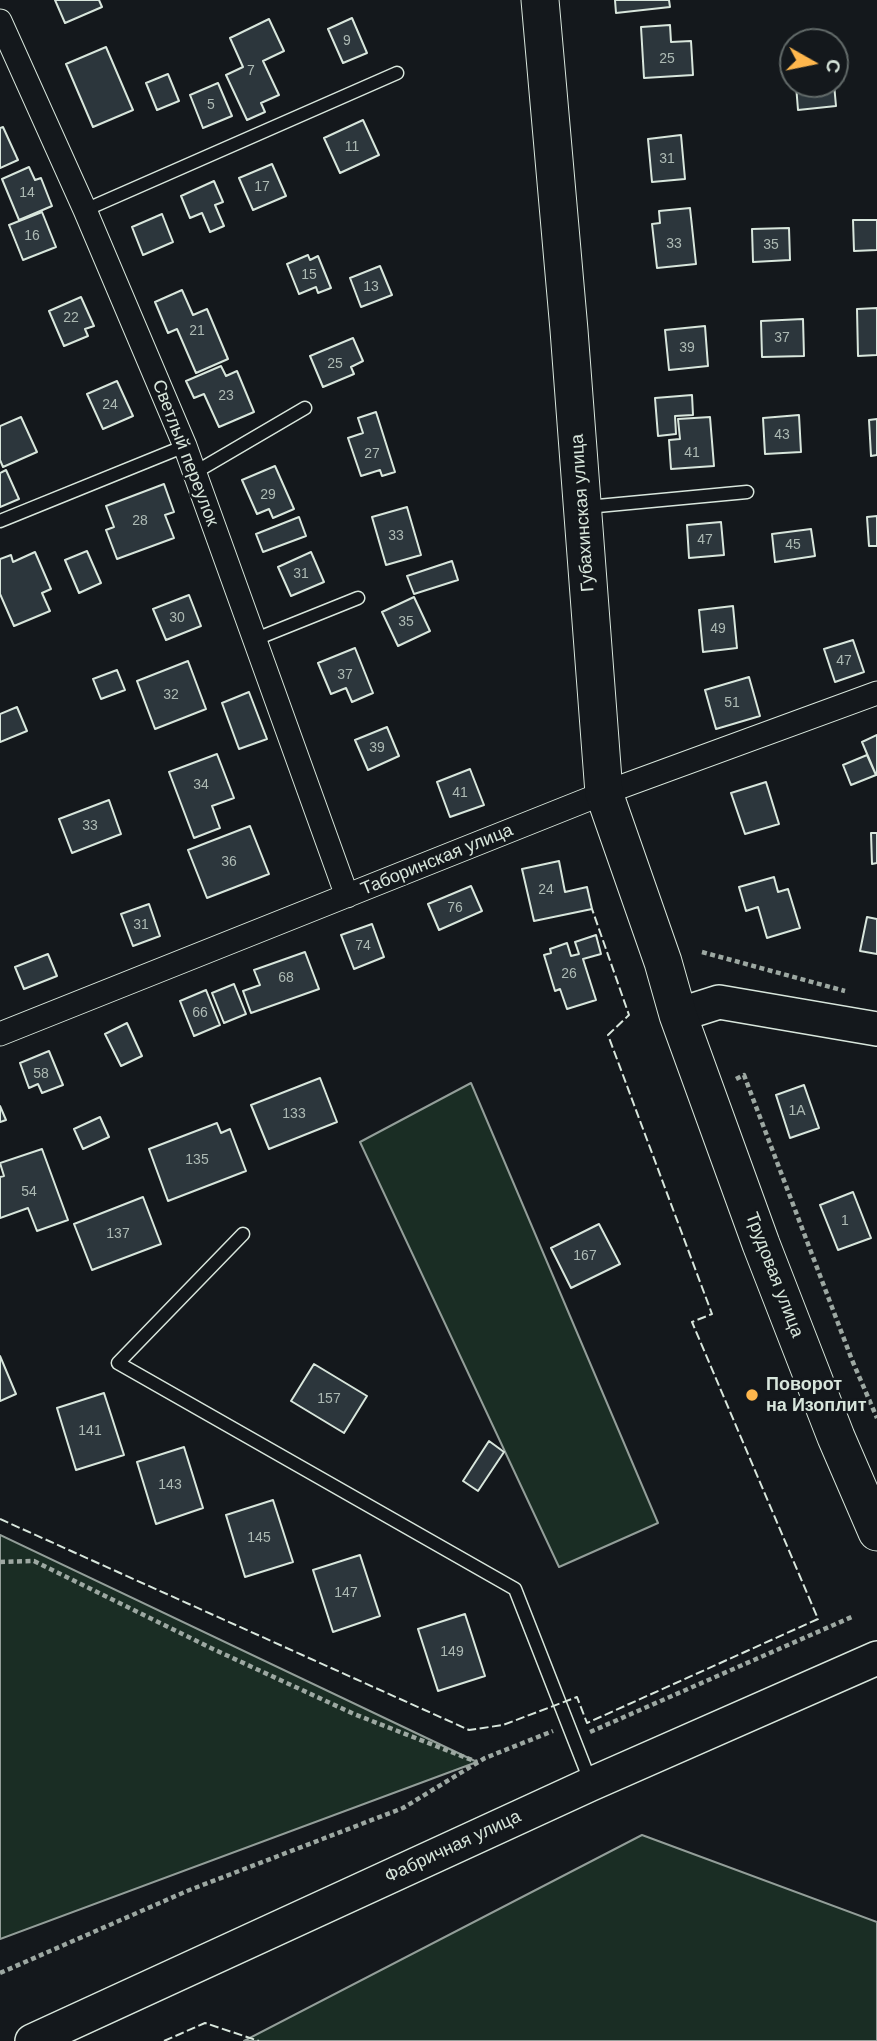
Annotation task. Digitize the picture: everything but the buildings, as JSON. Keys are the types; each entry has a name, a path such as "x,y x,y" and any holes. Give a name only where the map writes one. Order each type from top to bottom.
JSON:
{"main road":[{"name":"Губахинская улица","path":"540,0 604,793 663,962 678,1015"},
{"name":"Трудовая улица","path":"678,1015 761,1244 836,1437 877,1532"}],"street":[{"name":"Светлый переулок","path":"0,20 85,209 185,446 257,639 347,896"},
{"name":"Таборинская улица","path":"0,1034 604,793 877,693"},
{"path":"678,1015 719,1002 877,1030"},
{"name":"Фабричная улица","path":"32,2041 591,1784 877,1658"}],"lane":[{"path":"85,209 397,73"},
{"path":"194,473 305,408"},
{"path":"0,521 185,446"},
{"path":"583,508 747,492"},
{"path":"257,639 358,598"},
{"path":"243,1234 118,1363 515,1589 591,1784"}],"path":[{"path":"702,952 850,992"},
{"path":"736,1079 744,1075 852,1360 877,1418"},
{"path":"0,1562 34,1561 354,1714 477,1762"},
{"path":"0,1973 187,1891 403,1808 485,1758 578,1719 584,1734 854,1616"}],"green space":[{"path":"471,1083 658,1523 559,1567 360,1142"},
{"path":"0,1535 477,1762 0,1939"},
{"path":"642,1835 877,1922 877,2041 244,2041"}],"fence":[{"path":"0,1519 469,1730 503,1725 577,1697 587,1723 818,1619 692,1322 712,1314 608,1035 629,1015 592,909"},
{"path":"164,2041 205,2023 259,2041"}],"place":[{"name":"Поворот на Изоплит","path":"752,1395"}]}
